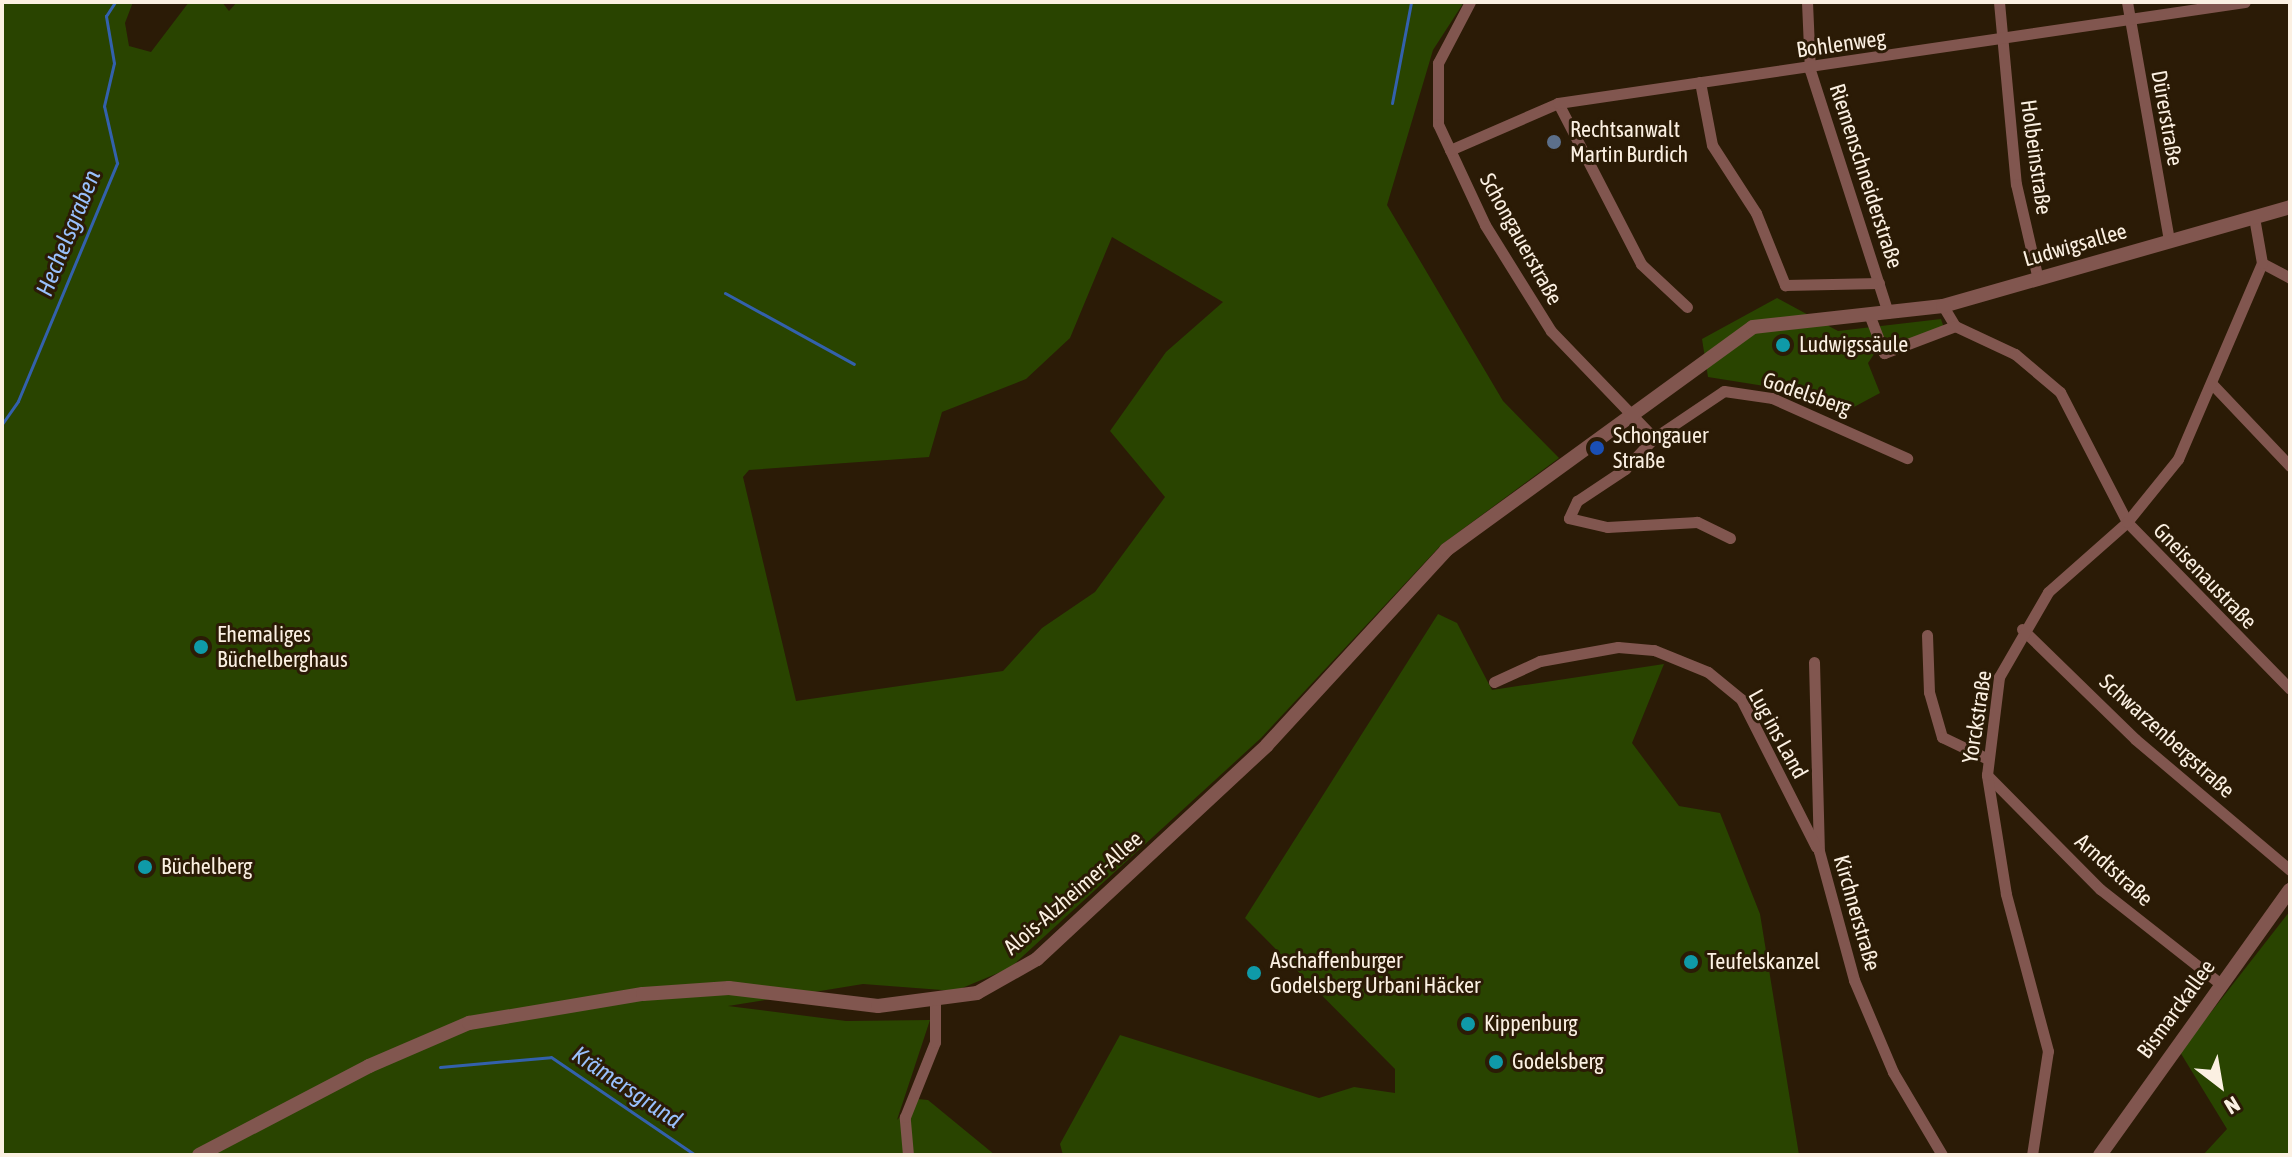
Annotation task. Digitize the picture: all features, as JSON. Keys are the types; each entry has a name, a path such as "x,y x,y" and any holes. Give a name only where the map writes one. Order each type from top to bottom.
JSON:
{"street":[{"name":"Schongauerstraße","path":"1470,2 1438,63 1434,111 1485,225 1551,331 1632,410"},
{"name":"Riemenschneiderstraße","path":"1807,2 1810,70 1888,313"},
{"name":"Holbeinstraße","path":"1999,2 2005,39 2016,184 2038,279"},
{"name":"Dürerstraße","path":"2127,2 2169,241"},
{"name":"Bohlenweg","path":"1450,150 1558,103 1810,70 2245,2"},
{"path":"1700,82 1712,145 1756,213 1785,285 1879,283"},
{"path":"1558,103 1641,264 1687,307"},
{"name":"Ludwigsallee","path":"1632,410 1753,327 1943,306 2290,207"},
{"path":"2254,217 2262,263 2290,278"},
{"name":"Yorckstraße","path":"2032,1155 2048,1051 2006,894 1987,775 1999,677 2022,629 2048,592 2127,522 2178,459 2213,385 2262,263"},
{"path":"1869,314 1884,353 1955,326 1943,306"},
{"name":"Gneisenaustraße","path":"1955,326 2015,354 2060,392 2127,522 2290,689"},
{"path":"2213,385 2290,466"},
{"name":"Godelsberg","path":"1730,538 1697,522 1607,527 1569,518 1577,501 1625,469 1654,438 1724,391 1772,398 1907,458"},
{"path":"1632,410 1654,438"},
{"name":"Alois-Alzheimer-Allee","path":"199,1155 302,1100 469,1023 614,998 729,988 849,1004 935,1003 977,993 1037,959 1267,745 1446,550 1632,410"},
{"name":"Schwarzenbergstraße","path":"2022,629 2135,739 2290,870"},
{"path":"1927,635 1929,692 1942,737 1988,759"},
{"name":"Lug ins Land","path":"1494,682 1540,661 1618,647 1654,650 1708,672 1741,699 1819,851"},
{"name":"Kirchnerstraße","path":"1814,662 1819,851 1854,980 1893,1072 1942,1155"},
{"name":"Arndtstraße","path":"1987,775 2100,889 2222,985"},
{"name":"Bismarckallee","path":"2100,1155 2290,890"},
{"path":"908,1155 905,1117 935,1042 935,1003"}],"green space":[{"path":"2,2 133,2 125,23 129,46 151,52 189,2 222,2 229,11 237,2 1464,2 1433,50 1387,205 1503,401 1559,458 1441,545 1261,738 1010,968 955,991 863,984 728,1006 846,1021 930,1020 897,1120 918,1099 928,1100 995,1155 2,1155","holes":["1112,237 1223,302 1166,352 1110,431 1165,497 1095,592 1042,628 1003,671 796,701 743,477 749,470 929,457 942,412 1026,379 1070,338"]},
{"path":"1777,298 1838,331 1941,319 1944,328 1877,350 1868,363 1880,393 1841,414 1777,388 1708,377 1702,339"},
{"path":"1438,614 1457,623 1492,690 1664,664 1632,743 1679,806 1720,813 1760,914 1799,1155 1063,1155 1060,1144 1120,1035 1319,1098 1354,1087 1395,1093 1395,1069 1245,918"},
{"path":"2290,911 2290,1155 2203,1155 2227,1129 2180,1052"}],"waterway":[{"name":"Hechelsgraben","path":"2,424 18,401 117,163 104,106 114,63 106,16 115,2"},
{"path":"1392,103 1411,2"},
{"path":"725,293 854,364"},
{"name":"Krämersgrund","path":"440,1067 551,1057 695,1155"}],"place":[{"name":"Rechtsanwalt Martin Burdich","path":"1554,142"},
{"name":"Ludwigssäule","path":"1783,345"},
{"name":"Schongauer Straße","path":"1597,448"},
{"name":"Ehemaliges Büchelberghaus","path":"201,647"},
{"name":"Büchelberg","path":"145,867"},
{"name":"Teufelskanzel","path":"1691,962"},
{"name":"Aschaffenburger Godelsberg Urbani Häcker","path":"1254,973"},
{"name":"Kippenburg","path":"1468,1024"},
{"name":"Godelsberg","path":"1496,1062"}]}
